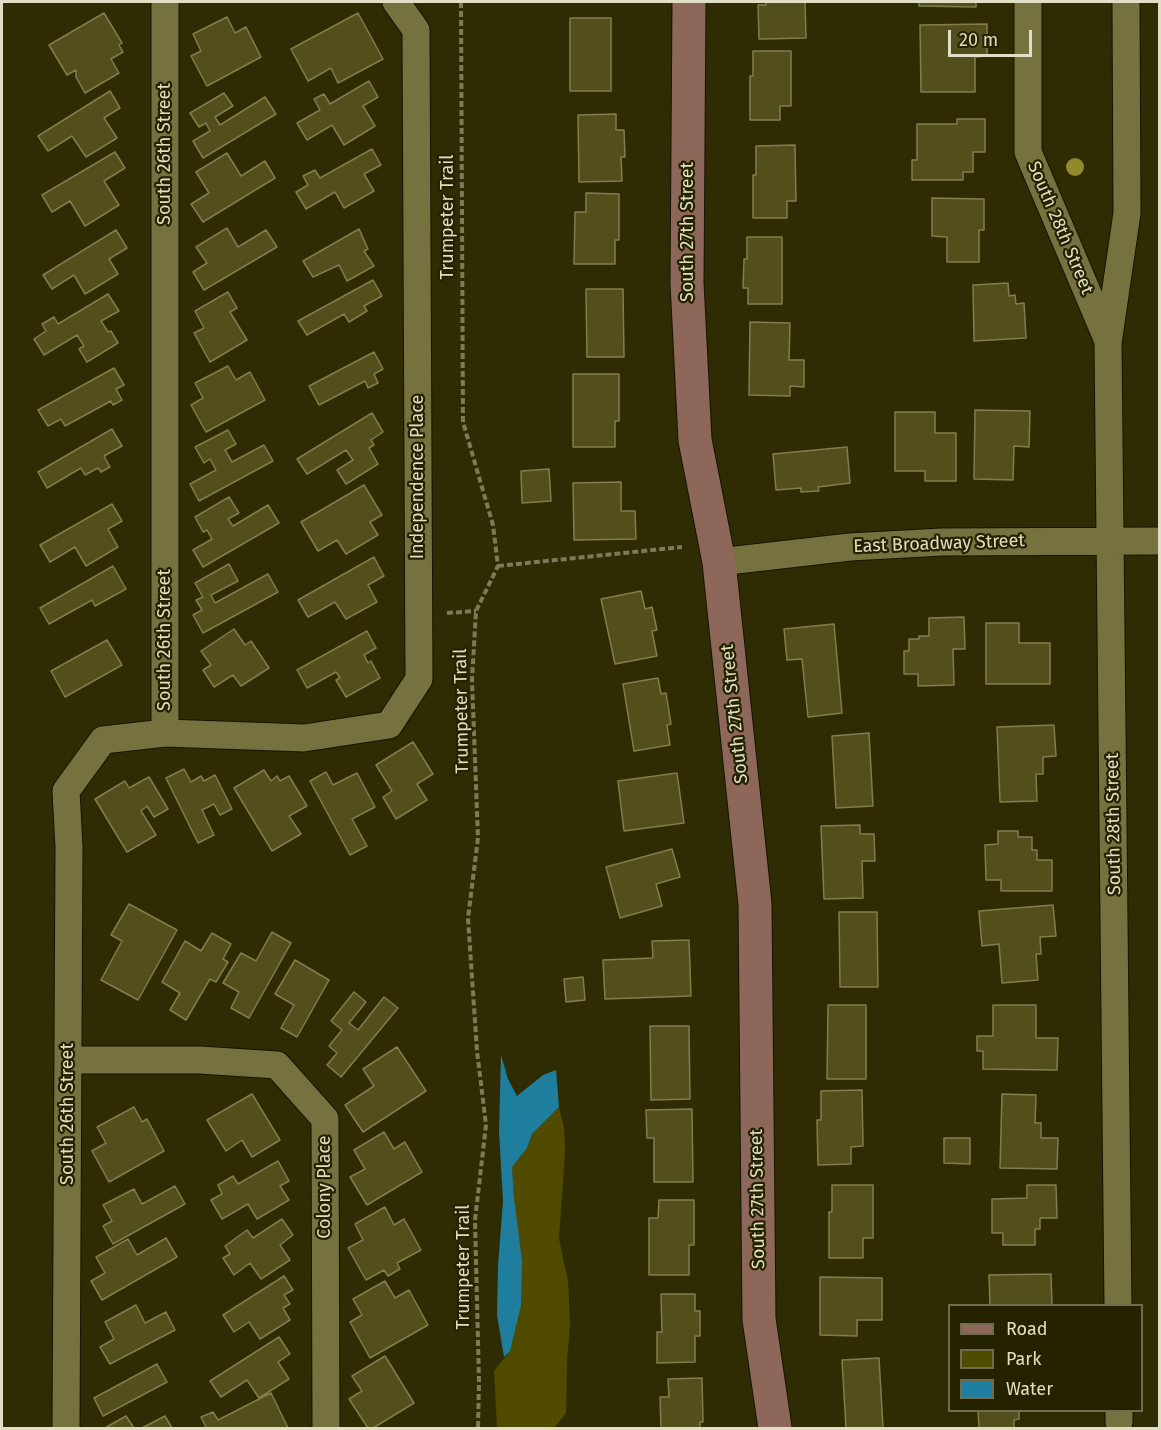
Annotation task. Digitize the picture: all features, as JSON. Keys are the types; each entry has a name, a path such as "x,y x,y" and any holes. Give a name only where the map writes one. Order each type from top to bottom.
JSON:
{"street":[{"name":"South 26th Street","path":"66,1428 69,847 66,791 103,740 165,733 165,2"},
{"name":"Independence Place","path":"165,733 304,738 389,725 418,679 416,30 396,2"},
{"name":"South 27th Street","path":"689,2 687,283 695,429 719,562 755,904 759,1318 775,1428"},
{"name":"South 28th Street","path":"1028,2 1028,152 1108,343"},
{"name":"South 28th Street","path":"1118,1304 1108,343 1126,213 1126,2"},
{"name":"East Broadway Street","path":"719,562 861,546 942,542 1160,541"},
{"name":"Colony Place","path":"69,1060 200,1060 277,1065 325,1119 326,1428"}],"path":[{"name":"Trumpeter Trail","path":"461,2 463,422 493,525 498,566 476,612 472,680 478,838 468,918 477,1051 486,1125 475,1220 478,1428"},
{"path":"498,566 682,548"}],"green space":[{"path":"559,1107 564,1128 565,1152 559,1239 568,1281 570,1323 566,1413 554,1428 497,1428 494,1371 510,1351 514,1198 512,1167 527,1148 532,1134"}],"water":[{"path":"501,1055 508,1079 517,1096 543,1075 556,1070 559,1107 532,1134 527,1148 512,1167 522,1261 521,1305 510,1351 504,1357 497,1315 503,1201 499,1131"}],"building":[{"path":"766,2 805,2 806,38 759,39 758,5 766,5"},
{"path":"919,2 976,2 976,7 919,6"},
{"path":"104,13 122,43 119,45 123,52 111,59 119,73 85,93 76,77 76,70 67,75 49,45"},
{"path":"358,13 383,59 338,83 331,68 308,81 291,49"},
{"path":"227,17 235,33 246,27 261,57 207,86 191,56 201,51 193,34"},
{"path":"570,18 611,18 611,91 570,91"},
{"path":"987,24 987,56 975,57 975,92 921,92 920,25"},
{"path":"753,51 791,51 791,106 780,106 780,120 750,120 750,76 753,76"},
{"path":"369,81 378,97 363,106 375,126 344,145 332,125 307,140 297,123 320,110 314,99 324,94 330,104"},
{"path":"110,91 120,108 104,118 117,138 86,157 72,136 48,151 38,136"},
{"path":"224,93 233,106 215,117 220,125 265,97 276,114 203,158 193,141 210,131 206,123 199,127 190,113"},
{"path":"616,114 616,130 624,130 625,157 621,157 622,181 579,182 578,115"},
{"path":"957,119 985,119 985,152 973,152 973,172 963,172 963,180 912,180 912,160 917,160 917,124 957,124"},
{"path":"795,145 796,201 787,201 787,218 753,218 756,146"},
{"path":"372,149 381,165 364,174 374,191 344,208 335,192 306,209 296,192 308,185 303,176 315,170 320,178"},
{"path":"115,152 125,168 104,181 119,205 85,226 70,201 52,212 42,195"},
{"path":"227,153 241,176 265,161 275,178 203,222 191,204 209,193 196,172"},
{"path":"586,193 619,194 619,240 615,240 615,264 574,264 575,212 586,212"},
{"path":"932,198 984,199 984,230 979,230 979,262 947,262 947,237 932,236"},
{"path":"227,228 238,247 266,230 277,247 204,290 193,272 207,263 196,247"},
{"path":"359,229 368,249 364,251 374,266 347,281 339,265 313,277 303,261"},
{"path":"116,230 127,248 109,259 118,274 85,294 74,275 52,289 43,275"},
{"path":"747,237 782,237 782,304 748,304 748,288 743,288"},
{"path":"373,280 382,296 364,306 367,311 349,322 344,314 307,335 298,321"},
{"path":"1008,283 1009,296 1015,295 1016,304 1024,303 1026,338 974,341 973,285"},
{"path":"586,289 623,289 624,357 587,357"},
{"path":"228,292 237,308 230,312 247,340 210,362 194,333 204,328 195,311"},
{"path":"108,294 119,311 101,321 118,343 87,362 79,349 84,346 77,335 44,355 34,339 46,331 42,324 54,317 58,324"},
{"path":"750,322 790,323 789,360 804,360 804,387 790,386 790,396 749,395"},
{"path":"374,352 383,369 374,374 378,383 368,388 365,381 319,405 309,386"},
{"path":"228,366 236,380 250,372 265,400 206,432 191,405 203,398 195,383"},
{"path":"114,368 124,385 116,389 122,400 113,405 111,401 65,426 61,419 48,426 38,410"},
{"path":"573,374 619,374 619,421 615,421 615,447 573,447"},
{"path":"975,410 1030,411 1029,447 1014,446 1013,480 974,479"},
{"path":"895,412 935,412 935,433 956,433 956,481 925,481 925,471 895,471"},
{"path":"372,413 383,432 371,440 374,445 369,448 378,464 346,484 337,470 353,460 346,450 307,474 297,459"},
{"path":"112,429 122,446 104,456 110,467 101,472 98,468 85,475 81,468 47,488 38,472"},
{"path":"228,430 236,444 225,450 232,462 264,445 273,461 199,501 190,484 216,470 210,459 204,463 195,447"},
{"path":"847,447 850,483 818,487 819,491 801,492 801,488 776,490 773,454"},
{"path":"549,469 551,501 522,503 521,471"},
{"path":"621,482 621,511 635,511 636,539 574,540 573,483"},
{"path":"364,485 382,515 370,522 378,535 346,554 337,540 318,551 301,522"},
{"path":"229,497 239,513 228,519 233,526 268,505 279,523 203,567 193,550 212,539 207,530 203,532 195,517"},
{"path":"112,504 122,521 108,529 118,547 86,566 75,547 50,562 40,545"},
{"path":"374,557 384,576 368,585 377,602 346,619 335,602 308,617 298,600"},
{"path":"229,564 238,581 211,595 215,603 268,574 278,592 203,633 193,615 202,610 196,600 203,597 195,583"},
{"path":"113,566 126,589 95,606 92,600 49,624 40,608"},
{"path":"641,591 645,609 652,607 657,630 652,631 657,656 615,664 601,599"},
{"path":"964,617 965,649 953,649 954,685 918,686 918,674 904,674 904,651 909,651 909,639 929,636 929,618"},
{"path":"986,623 1019,623 1019,643 1050,643 1050,684 986,684"},
{"path":"834,624 842,713 808,717 802,659 787,660 784,629"},
{"path":"234,629 245,645 251,641 269,668 241,686 233,675 214,687 203,670 211,665 201,651"},
{"path":"367,631 376,648 364,655 368,663 371,661 380,678 346,697 336,680 340,678 336,672 307,688 297,670"},
{"path":"107,640 122,665 65,697 51,671"},
{"path":"658,678 661,694 666,693 671,724 667,725 670,745 634,751 623,684"},
{"path":"1054,725 1056,756 1043,757 1043,774 1036,774 1037,801 1000,802 997,727"},
{"path":"869,733 873,806 836,808 832,736"},
{"path":"413,742 433,774 417,784 427,800 396,819 383,797 392,791 376,765"},
{"path":"184,769 191,782 201,776 204,781 215,775 232,809 220,815 214,804 202,810 214,835 198,843 166,778"},
{"path":"264,770 271,781 277,776 280,781 289,776 307,806 289,816 301,834 272,851 234,788"},
{"path":"326,772 333,785 357,773 375,807 352,819 367,846 350,855 310,781"},
{"path":"677,773 684,823 624,831 618,781"},
{"path":"149,777 168,809 154,817 147,806 141,811 156,835 127,852 95,799 125,781 129,788"},
{"path":"860,825 860,834 874,834 875,861 862,861 863,898 824,899 821,826"},
{"path":"998,831 1018,831 1018,837 1032,837 1032,850 1037,850 1037,860 1052,860 1052,891 1001,891 1001,880 986,880 985,845 998,844"},
{"path":"672,849 680,877 656,884 662,906 620,918 606,867"},
{"path":"129,904 177,930 138,1000 101,980 122,941 111,935"},
{"path":"1053,905 1056,936 1040,937 1041,954 1036,954 1038,980 1002,983 999,944 982,946 979,911"},
{"path":"839,912 877,912 878,987 840,987"},
{"path":"272,932 291,943 249,1018 231,1008 239,992 223,983 241,953 256,961"},
{"path":"212,933 231,944 223,959 228,962 216,982 210,979 186,1020 170,1010 180,993 162,982 185,941 201,951"},
{"path":"689,940 691,996 605,999 603,960 653,958 652,941"},
{"path":"295,960 329,980 297,1037 281,1028 294,1005 275,994"},
{"path":"583,977 585,1000 566,1002 564,979"},
{"path":"354,992 366,1002 349,1023 358,1030 384,997 398,1008 341,1077 327,1065 337,1053 329,1046 342,1030 331,1021"},
{"path":"828,1005 866,1005 866,1079 827,1079"},
{"path":"993,1005 1036,1005 1036,1038 1058,1038 1057,1070 983,1069 983,1051 977,1051 977,1036 993,1036"},
{"path":"650,1026 689,1026 690,1099 651,1100"},
{"path":"397,1047 426,1091 363,1132 345,1105 374,1086 363,1069"},
{"path":"862,1090 863,1146 851,1147 851,1164 818,1165 817,1120 821,1120 821,1091"},
{"path":"252,1094 280,1140 252,1157 242,1140 226,1151 207,1120"},
{"path":"1002,1094 1036,1095 1035,1123 1041,1123 1041,1138 1058,1138 1057,1169 1000,1168"},
{"path":"134,1107 142,1122 147,1119 164,1151 109,1182 92,1151 106,1143 97,1127"},
{"path":"692,1109 693,1182 654,1182 654,1138 647,1138 646,1110"},
{"path":"384,1132 394,1149 405,1142 422,1172 367,1205 350,1177 365,1169 354,1150"},
{"path":"944,1138 970,1138 970,1164 944,1163"},
{"path":"278,1161 289,1181 280,1186 289,1200 257,1219 248,1204 222,1219 211,1200 222,1194 218,1185 233,1176 238,1184"},
{"path":"832,1185 873,1185 873,1238 863,1238 863,1258 829,1258 829,1212 832,1212"},
{"path":"1027,1185 1056,1185 1057,1218 1040,1218 1040,1229 1035,1229 1035,1245 1003,1245 1003,1233 992,1233 992,1199 1027,1198"},
{"path":"175,1186 185,1204 113,1244 103,1226 112,1221 103,1205 134,1189 142,1204"},
{"path":"659,1200 694,1200 694,1245 689,1245 689,1275 649,1275 649,1218 658,1218"},
{"path":"385,1207 394,1225 404,1219 421,1250 397,1263 400,1269 388,1276 384,1270 366,1280 348,1248 363,1240 355,1224"},
{"path":"282,1219 293,1235 280,1245 290,1260 261,1279 250,1263 234,1275 223,1258 230,1254 225,1246 247,1230 253,1238"},
{"path":"166,1238 177,1257 102,1300 91,1281 105,1273 96,1257 128,1239 137,1255"},
{"path":"1051,1274 1052,1304 990,1304 989,1275"},
{"path":"284,1276 293,1290 284,1295 290,1304 283,1308 290,1320 260,1339 249,1322 234,1332 223,1315"},
{"path":"820,1277 882,1278 882,1320 857,1320 857,1336 820,1335"},
{"path":"385,1281 395,1298 409,1290 428,1325 370,1358 350,1322 362,1315 353,1299"},
{"path":"661,1294 695,1294 695,1311 700,1311 700,1336 695,1336 695,1362 657,1363 657,1332 662,1332"},
{"path":"136,1305 145,1323 166,1312 175,1330 110,1364 100,1347 114,1339 105,1322"},
{"path":"279,1337 290,1354 278,1362 289,1379 259,1398 247,1380 221,1397 210,1381"},
{"path":"385,1356 414,1403 373,1428 368,1428 349,1399 362,1391 352,1376"},
{"path":"879,1358 883,1428 846,1428 842,1360"},
{"path":"157,1364 167,1382 103,1416 94,1398"},
{"path":"702,1378 703,1422 700,1422 700,1428 661,1428 660,1397 669,1397 668,1379"},
{"path":"271,1393 288,1428 203,1428 206,1427 201,1417 213,1412 218,1420"},
{"path":"978,1412 1019,1412 1019,1419 1014,1420 1014,1428 979,1428"},
{"path":"126,1416 134,1428 105,1428"},
{"path":"165,1416 172,1428 142,1428"}]}
